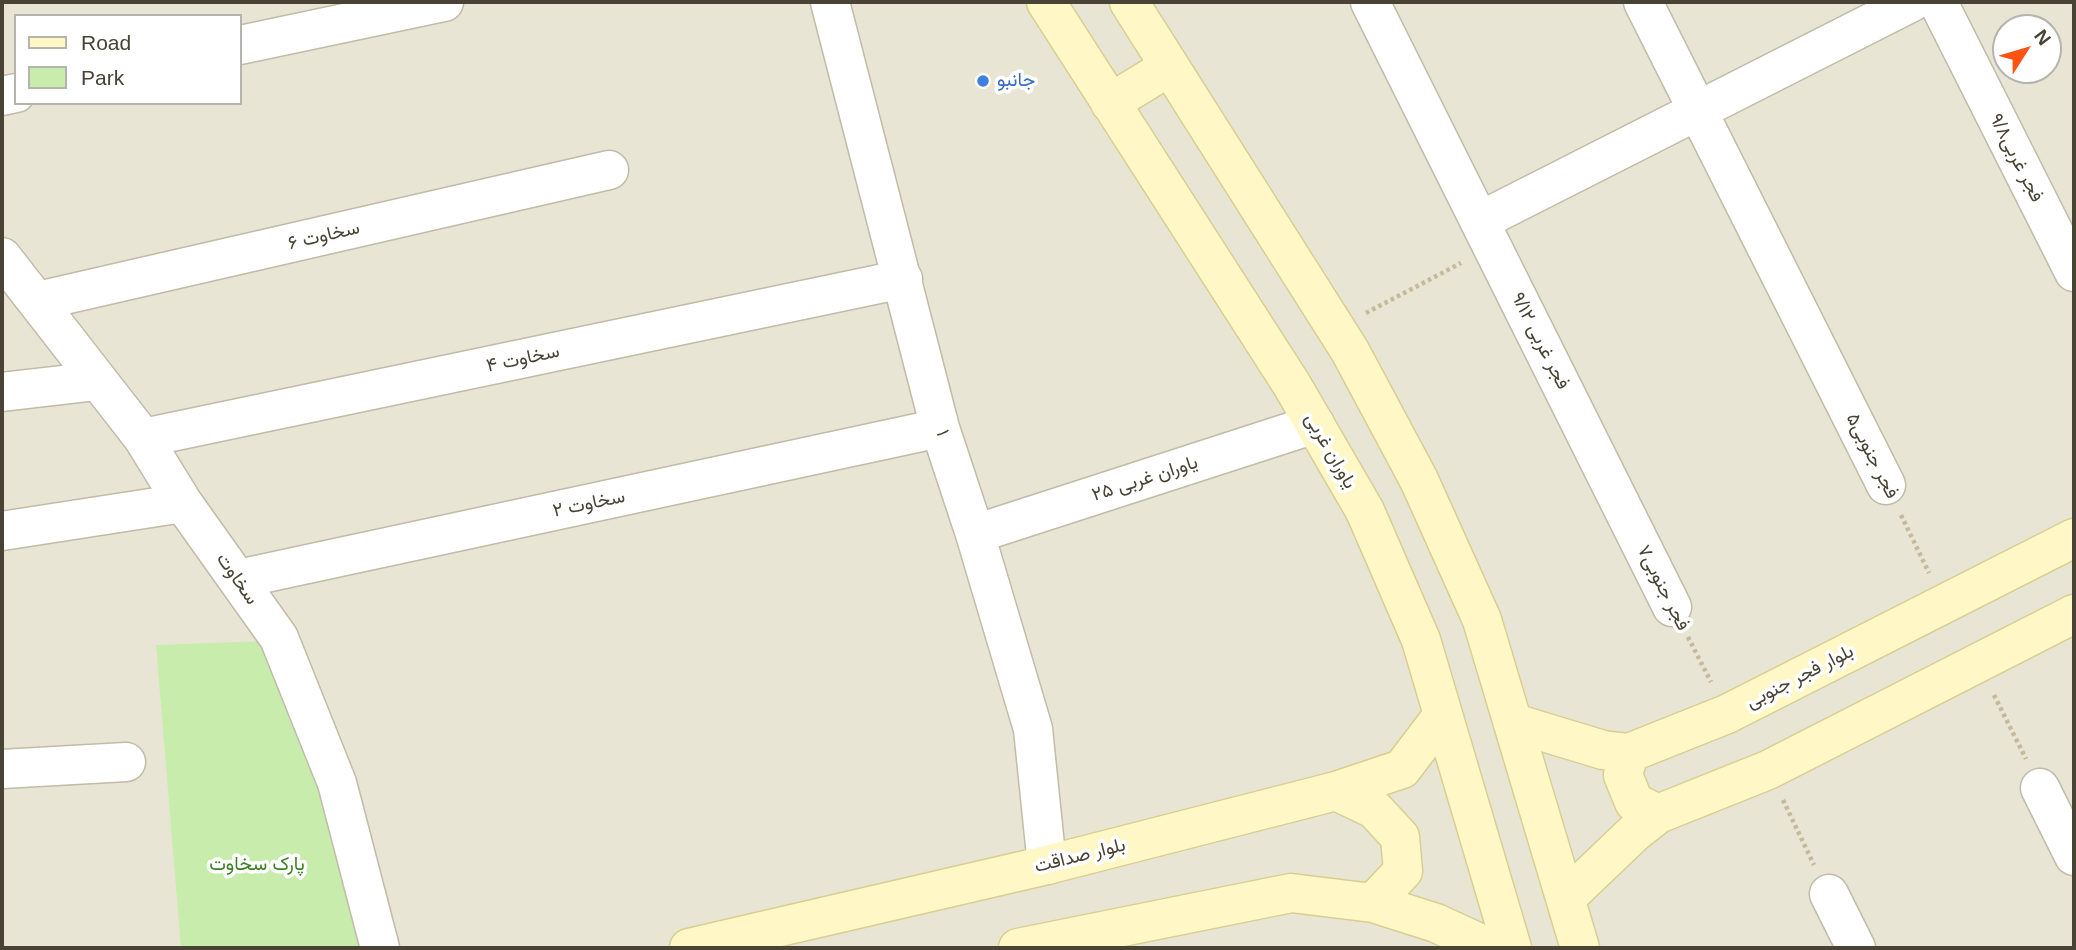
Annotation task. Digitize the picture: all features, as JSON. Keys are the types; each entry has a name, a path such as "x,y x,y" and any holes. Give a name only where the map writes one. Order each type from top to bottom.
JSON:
{"main road":[{"name":"یاوران غربی","path":"1046,2 1315,424 1365,511 1421,640 1512,948"},
{"path":"1129,2 1336,329 1419,480 1476,607 1514,723 1580,948"},
{"path":"1110,103 1169,66"},
{"name":"بلوار فجر جنوبی","path":"1629,753 1727,714 2074,538"},
{"path":"1566,898 1635,832 1658,814 1768,770 2074,614"},
{"name":"بلوار صداقت","path":"689,948 1047,865 1336,791 1402,769 1443,715"},
{"path":"1514,723 1603,750 1629,753 1623,775 1634,803 1658,814"},
{"path":"1336,791 1374,809 1400,837 1403,871 1373,903"},
{"path":"1018,948 1291,893 1373,903 1436,923 1490,948"}],"street":[{"path":"242,45 444,2"},
{"name":"۱","path":"830,2 940,428 975,534 1032,729 1047,865"},
{"name":"۹/۱۲ فجر غربی","path":"1370,2 1601,461"},
{"name":"فجر جنوبی۵","path":"1643,2 1886,485"},
{"path":"1486,234 1698,110 1912,2"},
{"name":"فجر غربی۹/۸","path":"1938,2 2074,272"},
{"name":"سخاوت ۶","path":"38,301 609,170"},
{"name":"سخاوت","path":"2,257 143,438 183,503 279,638 337,783 380,948"},
{"name":"سخاوت ۴","path":"143,438 903,279"},
{"path":"2,392 97,381"},
{"name":"یاوران غربی ۲۵","path":"975,534 1315,424"},
{"name":"سخاوت ۲","path":"238,579 940,428"},
{"name":"فجر جنوبی۷","path":"1601,461 1672,607"},
{"path":"2,531 183,503"},
{"path":"2,768 126,762"},
{"path":"2040,788 2074,856"},
{"path":"1829,894 1856,948"}],"path":[{"path":"1336,329 1486,234"},
{"name":"فجر جنوبی۵","path":"1886,485 1944,603"},
{"name":"فجر جنوبی۷","path":"1672,607 1727,714"},
{"path":"1978,664 2040,788"},
{"path":"1768,770 1829,894"}],"shaded area":[{"path":"2,2 2074,2 2074,948 2,948"}],"green space":[{"name":"پارک سخاوت","path":"267,641 322,787 365,948 181,948 156,645"}],"place":[{"name":"جانبو","path":"983,81"}]}
